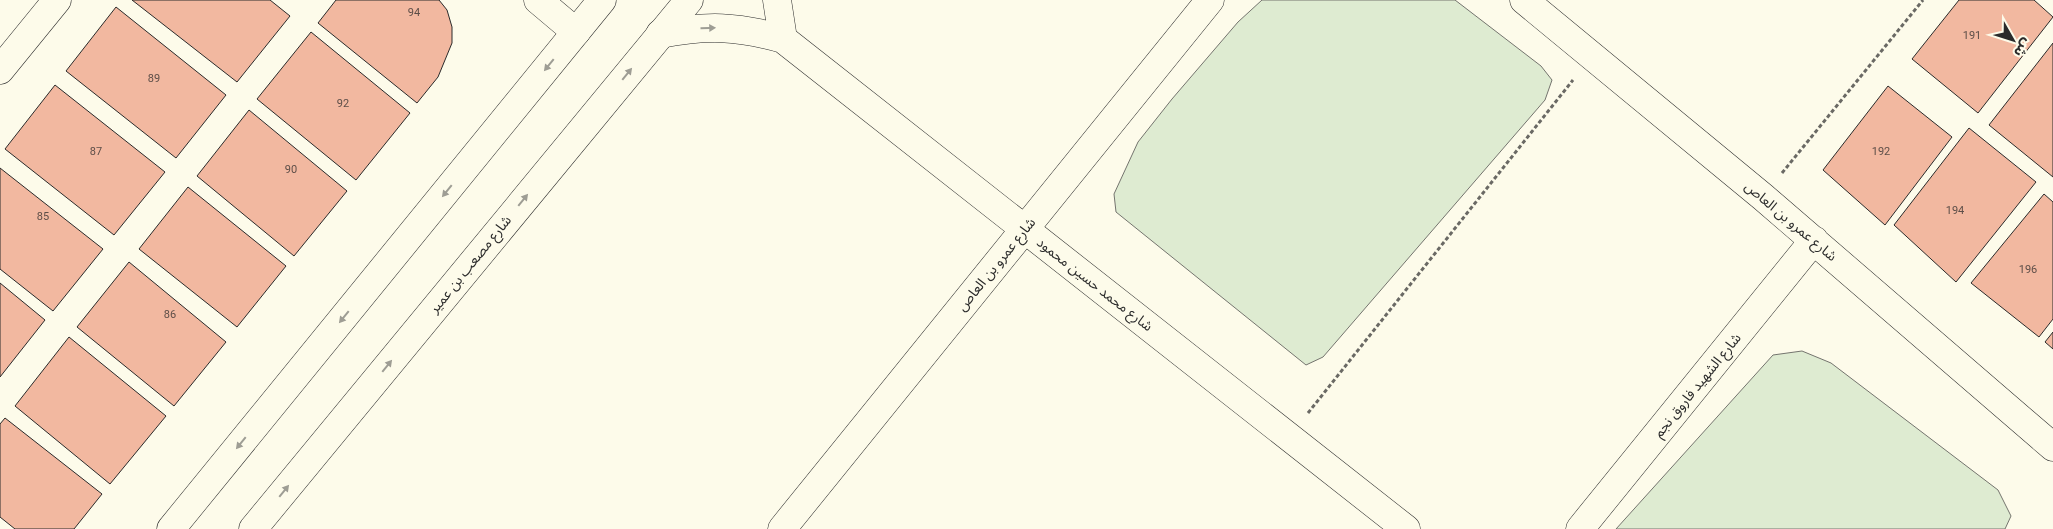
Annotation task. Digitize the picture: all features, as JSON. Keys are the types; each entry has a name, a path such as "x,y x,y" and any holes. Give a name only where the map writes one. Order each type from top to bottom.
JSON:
{"street":[{"path":"2,64 57,0"},
{"path":"538,0 576,32"},
{"path":"171,529 602,0"},
{"name":"شارع مصعب بن عمير","path":"253,529 689,0"},
{"path":"777,0 783,39"},
{"name":"شارع عمرو بن العاص","path":"782,529 1210,0"},
{"name":"شارع عمرو بن العاص","path":"1524,0 1814,240 2053,447"},
{"name":"شارع محمد حسين محمود","path":"660,34 691,28 722,27 753,31 783,39 1406,529"},
{"name":"شارع الشهيد فاروق نجم","path":"1580,529 1814,240"}],"path":[{"path":"1763,197 1923,0"},
{"path":"1289,437 1592,56"}],"green space":[{"path":"1262,0 1455,0 1541,66 1552,80 1545,100 1323,357 1306,365 1116,212 1114,194 1138,142 1238,22"},
{"path":"1802,351 1831,363 1998,490 2011,516 2005,529 1616,529 1773,355"}],"building":[{"path":"132,0 270,0 290,16 237,82"},
{"path":"336,0 439,0 447,10 452,27 452,43 438,77 417,103 318,23"},
{"path":"1959,0 2034,0 2053,17 1978,113 1912,59"},
{"path":"116,7 226,95 176,158 66,71"},
{"path":"311,32 410,113 356,180 257,99"},
{"path":"2053,43 2053,177 1989,125"},
{"path":"55,85 165,172 114,235 5,149"},
{"path":"1888,86 1952,137 1885,225 1823,170"},
{"path":"249,110 347,191 294,256 197,176"},
{"path":"1969,128 2036,182 1956,282 1894,225"},
{"path":"0,168 103,249 53,311 0,269"},
{"path":"188,187 286,266 237,327 139,249"},
{"path":"2044,194 2053,202 2053,319 2039,337 1971,283"},
{"path":"129,262 226,342 174,406 77,327"},
{"path":"0,283 45,320 0,377"},
{"path":"2053,332 2053,349 2045,342"},
{"path":"69,337 166,416 110,484 15,406"},
{"path":"5,418 102,494 74,529 15,529 0,517 0,424"}]}
